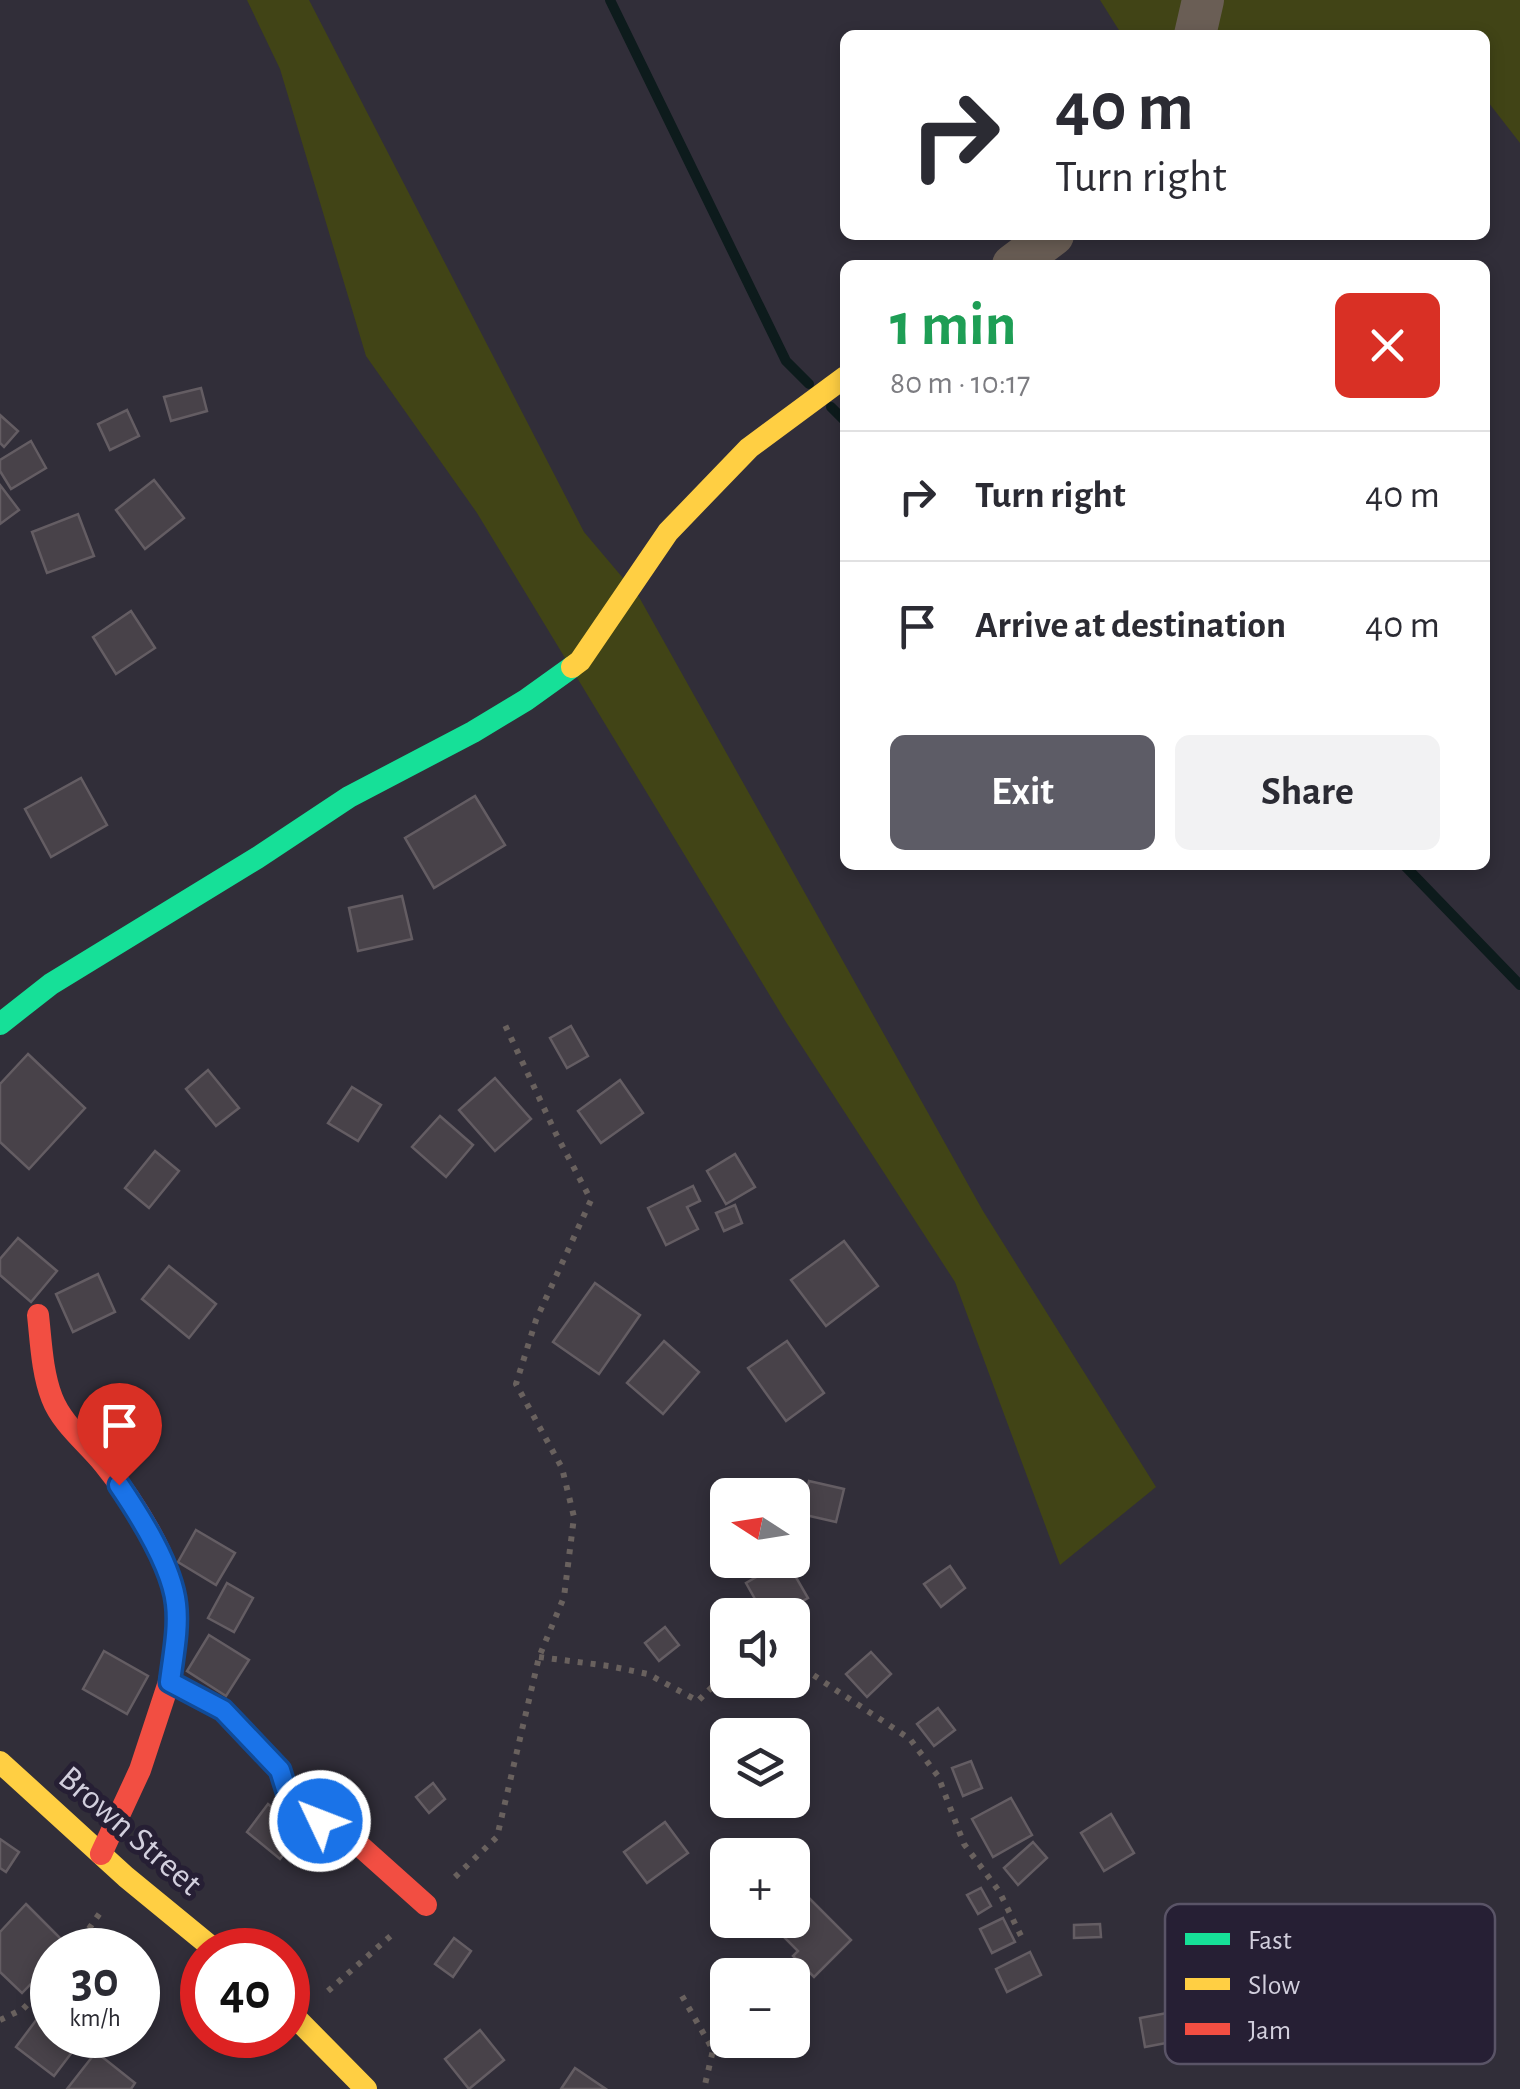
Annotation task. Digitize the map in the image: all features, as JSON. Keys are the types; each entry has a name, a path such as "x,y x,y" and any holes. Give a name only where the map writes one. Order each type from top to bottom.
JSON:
{"street":[{"path":"1197,30 1203,0"},
{"path":"1019,260 1046,240"},
{"path":"0,1024 50,984 257,858 348,797 472,732 580,661 668,532 749,448 840,381"},
{"path":"38,1315 52,1398 115,1479 163,1560 176,1602 170,1682 140,1770 101,1854"},
{"path":"170,1682 223,1710 280,1770 291,1805 350,1837 426,1905"},
{"name":"Brown Street","path":"0,1762 188,1928"},
{"path":"310,2032 366,2089"}],"path":[{"path":"310,1999 426,1905 497,1837 539,1657 564,1597 574,1517 562,1468 516,1384 536,1320 591,1200 505,1025"},
{"path":"539,1657 648,1674 698,1702 710,1690"},
{"path":"810,1673 910,1739 938,1776 964,1844 999,1891 1022,1940"},
{"path":"682,1996 713,2050 704,2089"},
{"path":"0,2020 30,2001"}],"green space":[{"path":"247,0 309,0 584,532 639,597 983,1211 1156,1487 1060,1565 955,1282 786,1022 477,513 366,356 280,69"},
{"path":"1100,0 1520,0 1520,143 1490,104 1490,30 1119,30"}],"building":[{"path":"201,388 207,411 171,421 164,397"},
{"path":"127,410 139,436 110,450 98,424"},
{"path":"0,415 18,431 4,447 0,443"},
{"path":"31,441 46,468 11,489 0,471 0,460"},
{"path":"154,480 184,518 145,549 116,510"},
{"path":"0,485 19,510 0,524"},
{"path":"78,514 94,556 47,573 32,532"},
{"path":"131,611 155,648 116,674 93,637"},
{"path":"81,778 107,825 51,857 25,809"},
{"path":"475,796 505,845 434,888 405,838"},
{"path":"402,896 412,939 358,951 349,908"},
{"path":"571,1026 588,1056 567,1068 550,1038"},
{"path":"28,1054 85,1108 29,1169 0,1142 0,1084"},
{"path":"208,1070 239,1108 216,1126 186,1089"},
{"path":"495,1078 531,1119 495,1151 459,1110"},
{"path":"620,1080 643,1113 601,1143 578,1111"},
{"path":"352,1087 381,1105 358,1141 328,1123"},
{"path":"440,1116 473,1145 446,1177 412,1147"},
{"path":"155,1151 179,1171 149,1208 125,1188"},
{"path":"735,1154 755,1187 726,1204 707,1171"},
{"path":"693,1186 700,1201 687,1207 698,1229 666,1245 648,1208"},
{"path":"735,1205 742,1223 724,1231 716,1213"},
{"path":"18,1238 57,1271 31,1302 0,1275 0,1259"},
{"path":"844,1241 878,1286 826,1326 791,1280"},
{"path":"169,1266 216,1304 189,1338 142,1299"},
{"path":"98,1274 115,1312 73,1332 56,1294"},
{"path":"595,1283 640,1315 599,1374 553,1342"},
{"path":"664,1341 699,1372 663,1414 627,1383"},
{"path":"787,1341 824,1393 786,1421 748,1368"},
{"path":"810,1481 844,1489 836,1522 810,1516"},
{"path":"196,1530 235,1553 216,1585 178,1562"},
{"path":"950,1566 965,1588 941,1607 924,1584"},
{"path":"755,1578 796,1578 808,1598 754,1598 746,1583"},
{"path":"227,1583 253,1598 234,1632 208,1618"},
{"path":"665,1627 679,1645 659,1661 645,1643"},
{"path":"209,1635 249,1660 226,1696 187,1671"},
{"path":"104,1651 148,1676 127,1714 83,1689"},
{"path":"871,1652 891,1674 867,1697 846,1674"},
{"path":"938,1708 955,1730 934,1746 917,1724"},
{"path":"971,1761 982,1788 963,1796 952,1768"},
{"path":"433,1783 445,1799 429,1813 416,1797"},
{"path":"1011,1798 1032,1835 993,1857 972,1819"},
{"path":"268,1804 301,1831 280,1859 247,1832"},
{"path":"1111,1814 1134,1853 1104,1871 1081,1833"},
{"path":"665,1822 688,1853 647,1883 624,1852"},
{"path":"0,1839 19,1852 6,1872 0,1868"},
{"path":"1033,1842 1047,1858 1018,1885 1004,1868"},
{"path":"981,1888 991,1906 978,1914 967,1895"},
{"path":"810,1899 851,1940 814,1977 810,1973 810,1958 793,1956 798,1951 785,1938 810,1938"},
{"path":"26,1904 50,1928 30,1928 30,1985 22,1993 0,1972 0,1932"},
{"path":"1003,1918 1015,1942 992,1953 980,1929"},
{"path":"1100,1924 1101,1937 1074,1938 1074,1925"},
{"path":"454,1938 471,1951 453,1977 435,1964"},
{"path":"1030,1952 1041,1975 1007,1992 996,1969"},
{"path":"1165,2013 1165,2043 1145,2047 1140,2018"},
{"path":"30,2028 30,2058 16,2047"},
{"path":"480,2030 504,2060 469,2089 445,2059"},
{"path":"30,2058 68,2058 54,2076"},
{"path":"91,2058 104,2058 135,2083 131,2089 67,2089"},
{"path":"575,2068 606,2089 561,2089"}],"waterway":[{"path":"610,0 786,361 809,384"},
{"path":"831,407 840,416"},
{"path":"1409,870 1520,985"}],"traffic: fast":[{"path":"0,1024 51,984 349,797 473,732 572,667"}],"traffic: slow":[{"path":"572,667 580,661 668,532 749,448 840,381"},
{"path":"0,1762 188,1928"},
{"path":"310,2032 366,2089"}],"traffic: jam":[{"path":"38,1315 46,1378 56,1407 127,1495 167,1569 176,1606 169,1682"},
{"path":"101,1854 140,1770 169,1682 223,1710 280,1770 291,1805 350,1837 426,1905"}],"route":[{"path":"119,1485 163,1560 176,1602 170,1682 223,1710 280,1770 291,1805 320,1821"}]}
